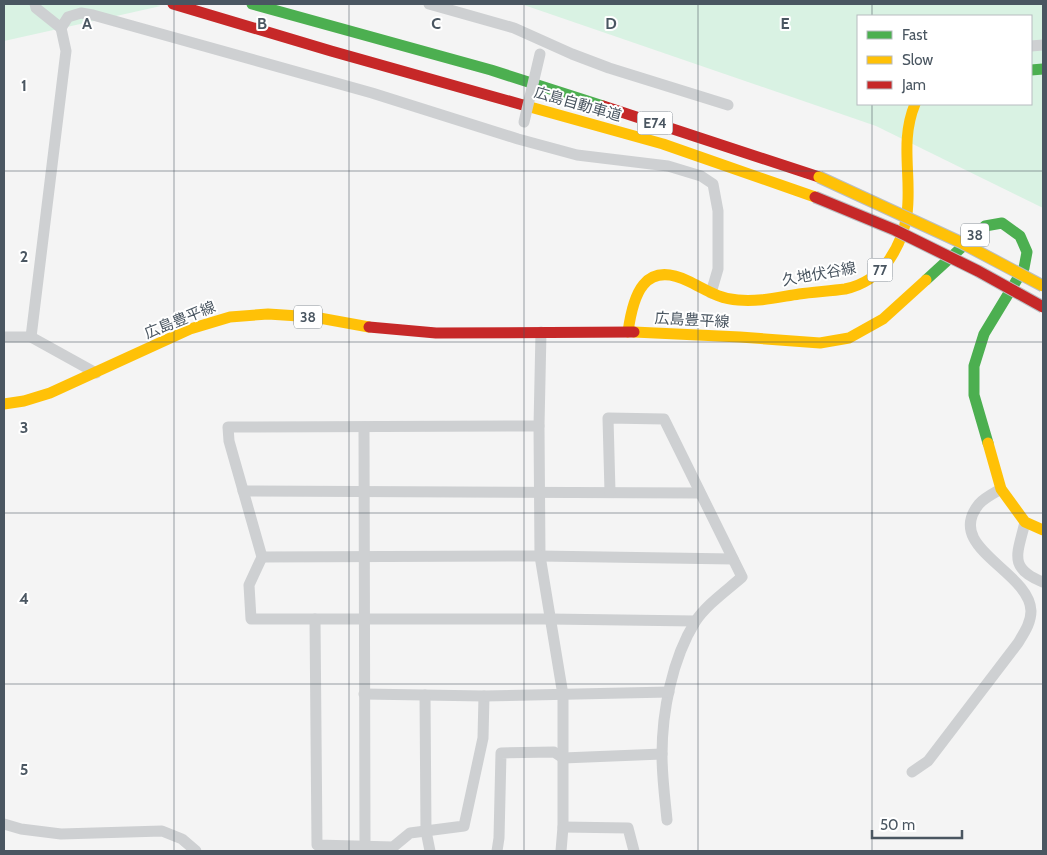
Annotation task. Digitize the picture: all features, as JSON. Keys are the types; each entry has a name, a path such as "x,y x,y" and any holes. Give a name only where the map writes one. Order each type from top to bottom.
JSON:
{"main road":[{"name":"広島自動車道","path":"172,4 331,51 663,144 815,197 895,230 1043,307"},
{"name":"広島自動車道","path":"252,4 491,70 819,177 901,213 985,254 1043,286"},
{"name":"久地伏谷線","path":"628,332 631,310 636,294 651,277 660,275 672,275 682,278 728,299 745,300 848,288 872,279 886,265 897,249 908,221 907,131 914,105"},
{"name":"広島豊平線","path":"4,404 41,396 190,330 230,317 268,314 305,316 366,327 436,333 628,332 820,343 849,338 883,319 985,226 1002,224 1020,236 1027,252 1024,268 984,334 974,366 974,395 1001,489 1025,522"},
{"path":"1025,522 1043,530"}],"street":[{"path":"31,337 66,51 61,28 36,8 35,4"},
{"path":"429,4 514,28 609,68 728,105"},
{"path":"61,28 68,17 80,13 93,15 372,93 518,139 577,155 668,166 701,176 714,184 718,211 718,268 712,293"},
{"path":"518,139 544,42"},
{"path":"541,332 539,426 540,556 563,695 563,827 561,851"},
{"path":"4,337 31,337 96,373"},
{"path":"610,492 608,418 664,419 742,578 695,621 681,650 669,692 662,754 667,820"},
{"path":"539,426 228,427 229,441 262,557 249,585 251,619 695,621"},
{"path":"364,427 364,850"},
{"path":"912,772 928,761 1028,627 1031,611 1028,597 1019,584 985,554 973,538 970,521 979,504 1001,489"},
{"path":"243,491 700,493"},
{"path":"1025,522 1017,559 1023,572 1031,578 1043,582"},
{"path":"262,557 540,556 734,559"},
{"path":"316,619 317,845 364,850 393,847 410,832 464,826 483,738 484,696"},
{"path":"364,694 484,696 669,692"},
{"path":"425,695 426,831 430,851"},
{"path":"497,851 501,754 554,752 563,758 662,754"},
{"path":"4,824 21,829 61,834 162,831 182,839 196,851"},
{"path":"563,827 628,828 634,851"}],"green space":[{"path":"4,4 152,4 161,6 4,41"},
{"path":"521,4 1043,4 1043,208 876,126"}],"traffic: fast":[{"path":"252,4 491,70 603,106"},
{"path":"1032,70 1043,69"},
{"path":"926,280 985,226 1002,223 1020,236 1027,252 1024,268 984,334 974,366 974,395 988,443"}],"traffic: slow":[{"path":"523,105 663,144 815,197"},
{"path":"628,332 633,305 643,285 651,278 661,275 673,276 688,281 725,298 746,300 761,300 845,289 858,285 875,275 889,260 900,240 906,220 908,200 907,143 909,124 915,105"},
{"path":"819,177 960,242 1043,286"},
{"path":"634,332 820,343 849,338 883,319 926,280"},
{"path":"4,404 24,401 50,393 190,329 230,317 268,314 314,317 369,327"},
{"path":"988,443 1001,489 1025,522 1043,530"}],"traffic: jam":[{"path":"173,4 523,105"},
{"path":"603,106 819,177"},
{"path":"815,197 895,230 978,271 1043,307"},
{"path":"369,327 436,333 634,332"}]}
